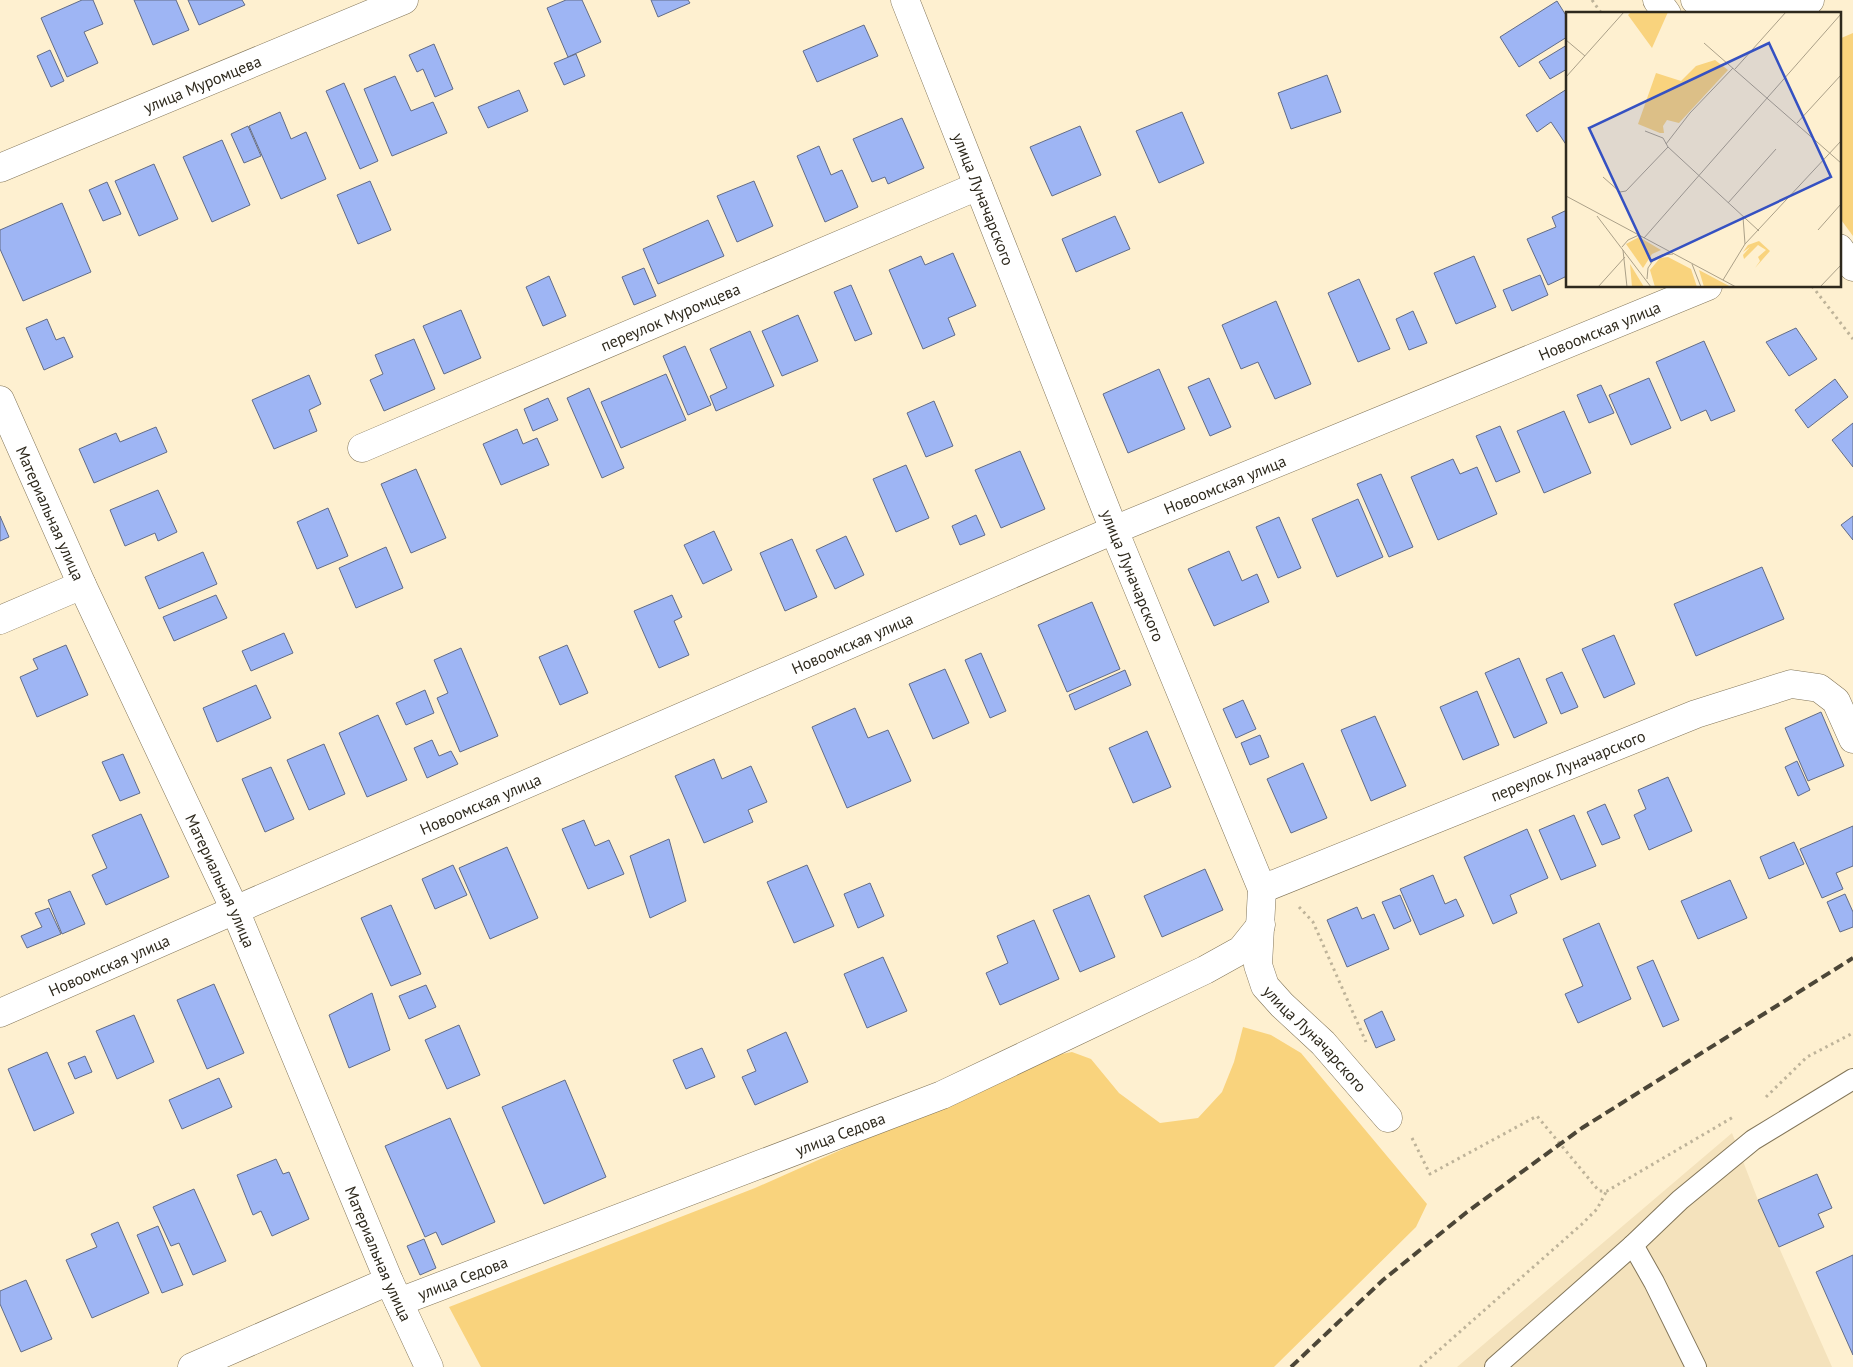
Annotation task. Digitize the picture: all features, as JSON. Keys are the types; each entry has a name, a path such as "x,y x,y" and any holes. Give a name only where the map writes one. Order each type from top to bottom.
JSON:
{"street":[{"name":"улица Муромцева","path":"0,168 404,0"},
{"path":"1657,0 1666,12"},
{"path":"1695,0 1704,4 1736,11 1777,9 1810,0"},
{"name":"улица Луначарского","path":"907,2 1114,530 1262,889 1258,965 1265,986 1282,1005 1323,1043 1398,1124"},
{"name":"переулок Муромцева","path":"362,448 978,186"},
{"name":"Новоомская улица","path":"0,1013 1114,530 1703,288"},
{"name":"Материальная улица","path":"0,400 82,585 234,910 394,1291 429,1367"},
{"path":"0,620 82,585"},
{"name":"переулок Луначарского","path":"1262,889 1696,714 1790,684 1819,688 1836,701 1853,739"},
{"name":"улица Седова","path":"192,1367 394,1291 942,1095 1205,970 1241,950 1261,925"}],"lane":[{"path":"1495,1367 1633,1245 1680,1200 1753,1140 1853,1079"},
{"path":"1633,1245 1654,1282 1696,1367"}],"path":[{"path":"1592,0 1601,12"},
{"path":"1814,288 1853,339"},
{"path":"1262,889 1294,902 1314,922 1367,1044"},
{"path":"1763,1100 1807,1057 1853,1033"},
{"path":"1398,1124 1430,1174 1537,1116 1598,1191 1607,1191 1738,1114"},
{"path":"1420,1367 1582,1224 1597,1209 1607,1191"}],"shaded area":[{"path":"1853,33 1853,236 1840,218 1840,39"},
{"path":"1243,1027 1271,1035 1301,1053 1427,1204 1416,1227 1274,1367 481,1367 449,1307 755,1188 1052,1056 1072,1052 1091,1059 1119,1093 1160,1123 1198,1118 1222,1092 1234,1062"},
{"path":"1732,1133 1758,1200 1832,1367 1457,1367"}],"building":[{"path":"82,0 93,0 103,24 84,32 98,63 67,77 41,18"},
{"path":"134,0 176,0 189,30 153,45"},
{"path":"188,0 242,0 245,5 199,25"},
{"path":"566,0 582,0 601,42 568,57 547,8"},
{"path":"651,0 688,0 690,3 658,17"},
{"path":"1557,1 1566,15 1566,38 1519,67 1500,37"},
{"path":"864,25 878,56 817,82 803,51"},
{"path":"434,44 453,89 435,97 423,69 417,72 409,55"},
{"path":"1566,46 1566,70 1550,79 1539,62"},
{"path":"50,50 64,81 51,87 37,56"},
{"path":"576,54 585,76 564,85 554,63"},
{"path":"1327,75 1341,112 1291,129 1278,93"},
{"path":"395,76 411,111 433,102 447,133 392,156 364,89"},
{"path":"344,83 378,161 360,169 326,91"},
{"path":"519,90 528,111 488,128 478,107"},
{"path":"1566,90 1566,144 1551,122 1537,132 1526,115"},
{"path":"280,112 291,139 306,132 326,179 281,199 249,126"},
{"path":"1182,112 1204,163 1159,183 1136,131"},
{"path":"902,118 924,168 888,184 885,177 872,182 853,139"},
{"path":"248,126 261,156 244,163 231,134"},
{"path":"1080,126 1101,175 1052,196 1030,147"},
{"path":"222,140 250,205 212,222 183,157"},
{"path":"819,146 831,175 842,170 858,207 825,222 797,156"},
{"path":"154,164 178,219 139,236 115,181"},
{"path":"370,181 391,230 358,244 337,195"},
{"path":"754,181 773,226 737,242 717,196"},
{"path":"107,182 121,214 103,221 89,190"},
{"path":"62,203 91,272 23,301 0,249 0,230"},
{"path":"1566,210 1566,276 1548,285 1527,239 1556,227 1552,217"},
{"path":"1115,216 1130,249 1076,272 1062,239"},
{"path":"708,220 724,256 658,284 643,249"},
{"path":"953,253 976,306 948,318 955,335 923,349 889,270 921,256 925,265"},
{"path":"1474,256 1496,307 1456,324 1434,273"},
{"path":"644,268 656,296 634,305 622,277"},
{"path":"1540,275 1548,295 1512,311 1503,290"},
{"path":"549,276 566,316 543,326 526,287"},
{"path":"1359,279 1390,349 1358,362 1328,293"},
{"path":"851,285 872,334 855,341 834,292"},
{"path":"1276,301 1311,384 1275,399 1258,362 1241,369 1222,325"},
{"path":"461,310 481,358 444,374 423,326"},
{"path":"1413,311 1427,343 1409,350 1396,319"},
{"path":"798,315 818,361 782,376 762,331"},
{"path":"47,319 56,340 64,337 73,357 44,370 26,328"},
{"path":"1796,328 1817,359 1789,376 1766,342"},
{"path":"750,331 774,386 716,411 710,396 727,388 710,349"},
{"path":"414,339 435,389 384,411 370,380 383,374 375,355"},
{"path":"1704,341 1735,411 1711,421 1706,410 1681,421 1656,362"},
{"path":"685,346 711,405 688,415 663,356"},
{"path":"1159,369 1185,429 1128,453 1103,394"},
{"path":"666,374 686,420 621,448 601,402"},
{"path":"309,375 321,404 309,410 317,431 274,449 252,400"},
{"path":"1209,378 1231,427 1210,436 1188,387"},
{"path":"1649,378 1671,428 1631,445 1609,395"},
{"path":"1835,379 1848,397 1808,428 1795,410"},
{"path":"1601,385 1614,413 1589,423 1577,395"},
{"path":"589,388 624,468 602,478 567,398"},
{"path":"548,398 558,420 533,431 524,409"},
{"path":"934,401 953,446 926,457 907,413"},
{"path":"1564,411 1591,473 1544,493 1517,431"},
{"path":"1853,423 1853,467 1832,440"},
{"path":"1500,426 1520,472 1496,482 1476,436"},
{"path":"156,427 167,452 94,483 79,449 116,433 120,442"},
{"path":"517,429 523,444 537,438 549,465 501,485 483,444"},
{"path":"1020,451 1045,509 1001,528 975,470"},
{"path":"1453,459 1460,474 1477,467 1497,514 1438,540 1411,477"},
{"path":"906,465 929,518 896,532 873,479"},
{"path":"416,469 446,538 411,553 381,484"},
{"path":"1381,474 1413,547 1389,557 1357,484"},
{"path":"158,490 177,532 158,541 155,533 125,546 110,510"},
{"path":"1358,499 1383,557 1337,577 1312,519"},
{"path":"328,508 348,556 317,569 297,522"},
{"path":"976,515 985,535 960,545 952,526"},
{"path":"0,516 9,537 0,541"},
{"path":"1853,516 1853,540 1841,525"},
{"path":"1279,517 1301,568 1278,578 1256,527"},
{"path":"714,531 732,570 703,584 684,545"},
{"path":"846,536 864,575 835,589 816,550"},
{"path":"792,539 817,597 785,611 760,553"},
{"path":"386,547 403,588 356,608 339,568"},
{"path":"1229,551 1242,581 1257,574 1269,602 1214,626 1188,569"},
{"path":"203,552 217,584 159,609 145,577"},
{"path":"1762,567 1784,619 1696,656 1674,604"},
{"path":"216,595 227,618 174,641 163,617"},
{"path":"672,595 682,617 674,621 689,655 659,668 634,611"},
{"path":"1092,602 1120,669 1067,692 1038,625"},
{"path":"284,633 293,653 251,671 242,651"},
{"path":"1614,635 1635,684 1604,698 1582,649"},
{"path":"66,645 88,695 37,717 20,677 38,669 33,659"},
{"path":"567,645 588,693 560,705 539,657"},
{"path":"461,648 498,736 460,752 437,698 448,693 434,660"},
{"path":"981,653 1006,711 990,718 965,660"},
{"path":"1519,658 1547,723 1514,738 1485,673"},
{"path":"945,669 969,723 933,739 909,684"},
{"path":"1125,670 1131,685 1075,710 1069,695"},
{"path":"1562,672 1578,707 1561,714 1546,679"},
{"path":"256,685 271,718 217,742 203,708"},
{"path":"425,690 434,713 406,725 396,703"},
{"path":"1477,691 1499,745 1463,760 1440,707"},
{"path":"1243,700 1256,729 1236,738 1223,709"},
{"path":"855,708 868,738 888,730 911,781 847,808 812,727"},
{"path":"1821,712 1844,766 1808,781 1785,728"},
{"path":"378,715 407,780 367,797 339,733"},
{"path":"1375,716 1406,786 1371,801 1341,730"},
{"path":"1147,731 1171,787 1133,803 1109,748"},
{"path":"1260,735 1269,757 1250,765 1241,743"},
{"path":"432,740 439,756 451,751 458,764 427,778 414,748"},
{"path":"324,744 345,794 309,810 287,760"},
{"path":"123,754 140,793 120,801 102,762"},
{"path":"714,759 722,779 751,766 767,802 748,810 753,822 704,843 675,776"},
{"path":"1797,761 1810,790 1798,796 1785,767"},
{"path":"1303,763 1327,818 1291,833 1267,779"},
{"path":"271,767 294,819 265,832 242,779"},
{"path":"1668,777 1692,831 1649,850 1634,815 1646,809 1638,790"},
{"path":"1605,804 1620,838 1602,845 1587,812"},
{"path":"141,814 169,877 106,905 92,875 107,868 92,835"},
{"path":"1574,815 1596,866 1561,880 1539,830"},
{"path":"584,820 595,846 609,840 624,874 588,889 562,829"},
{"path":"1853,826 1853,866 1836,873 1843,889 1822,898 1800,849"},
{"path":"1527,829 1548,878 1510,895 1517,913 1493,924 1464,857"},
{"path":"669,839 686,901 650,918 630,856"},
{"path":"1794,842 1804,864 1769,879 1760,857"},
{"path":"507,847 538,918 490,939 459,868"},
{"path":"453,865 467,895 435,909 422,879"},
{"path":"807,865 834,926 794,943 767,882"},
{"path":"1205,869 1223,910 1162,937 1144,896"},
{"path":"1433,875 1445,904 1456,899 1464,916 1420,935 1400,889"},
{"path":"1730,880 1747,918 1698,939 1681,901"},
{"path":"870,883 884,916 858,928 844,894"},
{"path":"70,891 85,924 62,934 48,900"},
{"path":"1845,894 1853,912 1853,927 1840,932 1827,902"},
{"path":"1089,895 1115,957 1080,972 1053,910"},
{"path":"1400,895 1411,921 1394,929 1382,902"},
{"path":"391,905 421,974 391,986 361,918"},
{"path":"1357,907 1362,919 1374,914 1389,949 1347,967 1327,920"},
{"path":"49,908 61,934 27,948 21,936 42,927 35,913"},
{"path":"1034,920 1059,979 1000,1005 986,973 1008,963 997,936"},
{"path":"1599,923 1631,999 1578,1023 1565,994 1583,986 1563,939"},
{"path":"883,957 907,1011 867,1028 844,974"},
{"path":"1653,960 1679,1020 1663,1027 1637,967"},
{"path":"214,984 244,1053 207,1069 177,1000"},
{"path":"426,985 436,1007 409,1019 399,996"},
{"path":"372,993 390,1050 349,1068 329,1015"},
{"path":"1382,1011 1395,1040 1376,1048 1364,1020"},
{"path":"134,1015 154,1062 117,1079 96,1031"},
{"path":"459,1025 480,1075 447,1089 425,1040"},
{"path":"786,1032 808,1082 755,1105 742,1077 756,1071 747,1050"},
{"path":"702,1048 715,1077 686,1089 673,1060"},
{"path":"47,1052 74,1113 34,1131 8,1069"},
{"path":"85,1056 92,1072 75,1079 68,1063"},
{"path":"219,1078 232,1107 182,1129 169,1100"},
{"path":"565,1080 606,1177 544,1204 502,1107"},
{"path":"450,1118 495,1222 442,1245 436,1232 425,1237 385,1146"},
{"path":"276,1159 283,1174 289,1172 309,1219 272,1236 261,1211 253,1215 237,1175"},
{"path":"1817,1174 1832,1208 1818,1214 1824,1227 1779,1247 1758,1200"},
{"path":"194,1189 226,1261 193,1275 179,1243 171,1246 153,1207"},
{"path":"118,1222 149,1293 92,1318 66,1260 97,1247 91,1234"},
{"path":"158,1226 183,1285 162,1293 137,1235"},
{"path":"424,1239 436,1268 420,1275 407,1246"},
{"path":"1853,1255 1853,1355 1816,1272"},
{"path":"26,1280 52,1339 21,1352 0,1304 0,1291"}],"railway":[{"path":"1291,1367 1383,1280 1467,1212 1582,1128 1853,958"}]}
